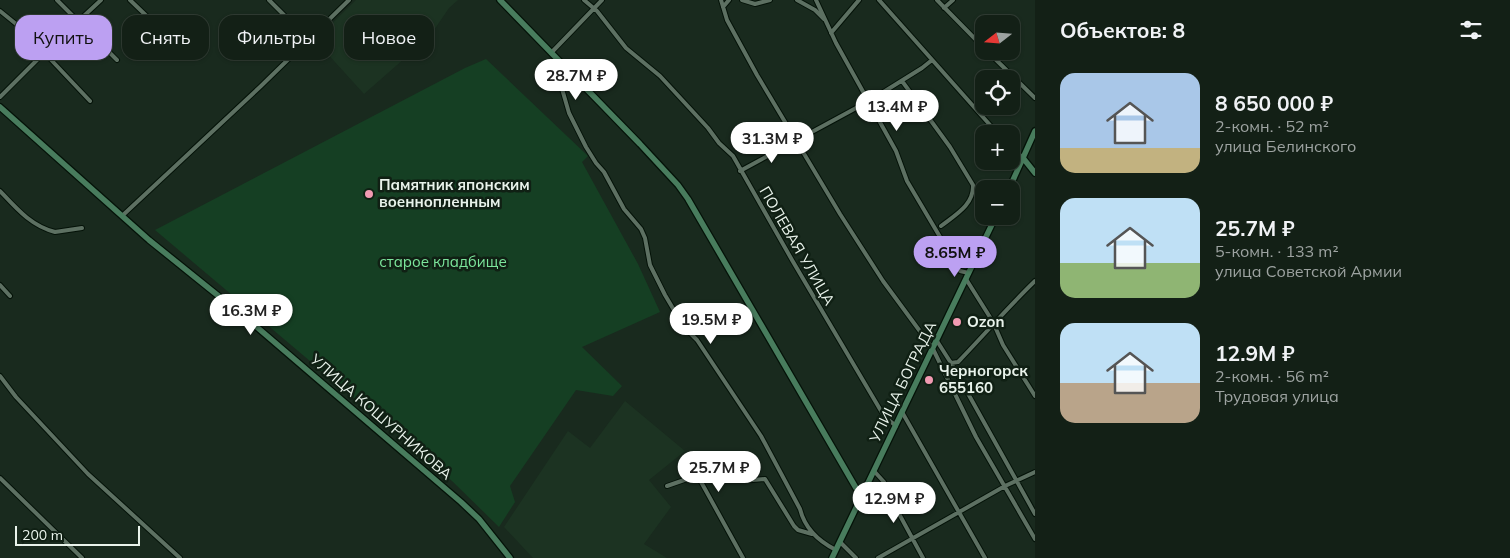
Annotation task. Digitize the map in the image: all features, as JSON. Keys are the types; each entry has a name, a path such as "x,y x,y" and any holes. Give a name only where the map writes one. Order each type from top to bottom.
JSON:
{"main road":[{"path":"500,0 678,185 688,199 856,488 863,495"},
{"name":"УЛИЦА КОШУРНИКОВА","path":"0,107 122,216 252,323 461,502 486,527 510,558"},
{"path":"1013,180 1035,131"},
{"path":"1023,158 1035,173"},
{"name":"УЛИЦА БОГРАДА","path":"832,558 992,225"}],"street":[{"path":"57,0 72,15"},
{"path":"85,15 101,0"},
{"path":"130,0 146,15"},
{"path":"269,0 284,15"},
{"path":"334,15 349,0"},
{"name":"ПОЛЕВАЯ УЛИЦА","path":"584,0 597,12 626,48 660,76 719,142 734,156 740,171 884,416 896,426"},
{"path":"551,53 602,0"},
{"path":"722,0 727,20 757,75 866,256 933,349 976,437 1035,539"},
{"path":"723,7 729,0"},
{"path":"742,0 755,4 770,0"},
{"path":"797,0 814,10 825,20"},
{"path":"816,0 896,152 912,190 960,271 968,276 994,322 1003,345 1035,396"},
{"path":"832,33 860,0"},
{"path":"880,0 990,125"},
{"path":"937,0 975,39"},
{"path":"944,8 953,0"},
{"path":"0,12 15,23"},
{"path":"112,55 117,60"},
{"path":"556,58 558,75 569,113 586,147 604,172 624,209 641,229 655,277 680,320 697,340 761,436 800,509 803,521 812,534"},
{"path":"0,97 36,60"},
{"path":"52,60 90,101"},
{"path":"122,216 288,60"},
{"path":"740,171 869,101 932,60"},
{"path":"996,60 1035,98"},
{"path":"902,81 950,147 973,185 971,198 964,208 941,226"},
{"path":"1020,155 1023,158"},
{"path":"0,191 29,220 51,231 82,228"},
{"path":"951,362 958,362 1035,280"},
{"path":"0,285 10,296"},
{"path":"937,340 1035,514"},
{"path":"0,376 16,397 88,474 180,558"},
{"path":"902,412 985,558"},
{"path":"739,463 753,480 765,479 798,530 812,534 836,550"},
{"path":"874,471 884,482 891,499 923,558"},
{"path":"878,558 1005,486 1035,472"},
{"path":"0,478 82,558"},
{"path":"667,486 690,478 700,480 742,558"},
{"path":"868,485 891,499"},
{"path":"840,542 855,556 860,558"}],"shaded area":[{"path":"356,0 458,0 449,8 434,30 434,15 344,15 344,60 403,60 364,94 333,60 334,21"},
{"path":"625,401 685,451 649,480 671,507 644,544 667,558 533,558 504,527 568,431 590,448"}],"green space":[{"name":"старое кладбище","path":"486,59 588,156 582,162 638,264 660,312 582,347 622,386 613,396 576,390 510,486 515,502 499,527 452,481 155,230 465,68"}],"place":[{"name":"Памятник японским военнопленным","path":"369,194"},
{"name":"Ozon","path":"957,322"},
{"name":"Черногорск 655160","path":"929,380"}]}
